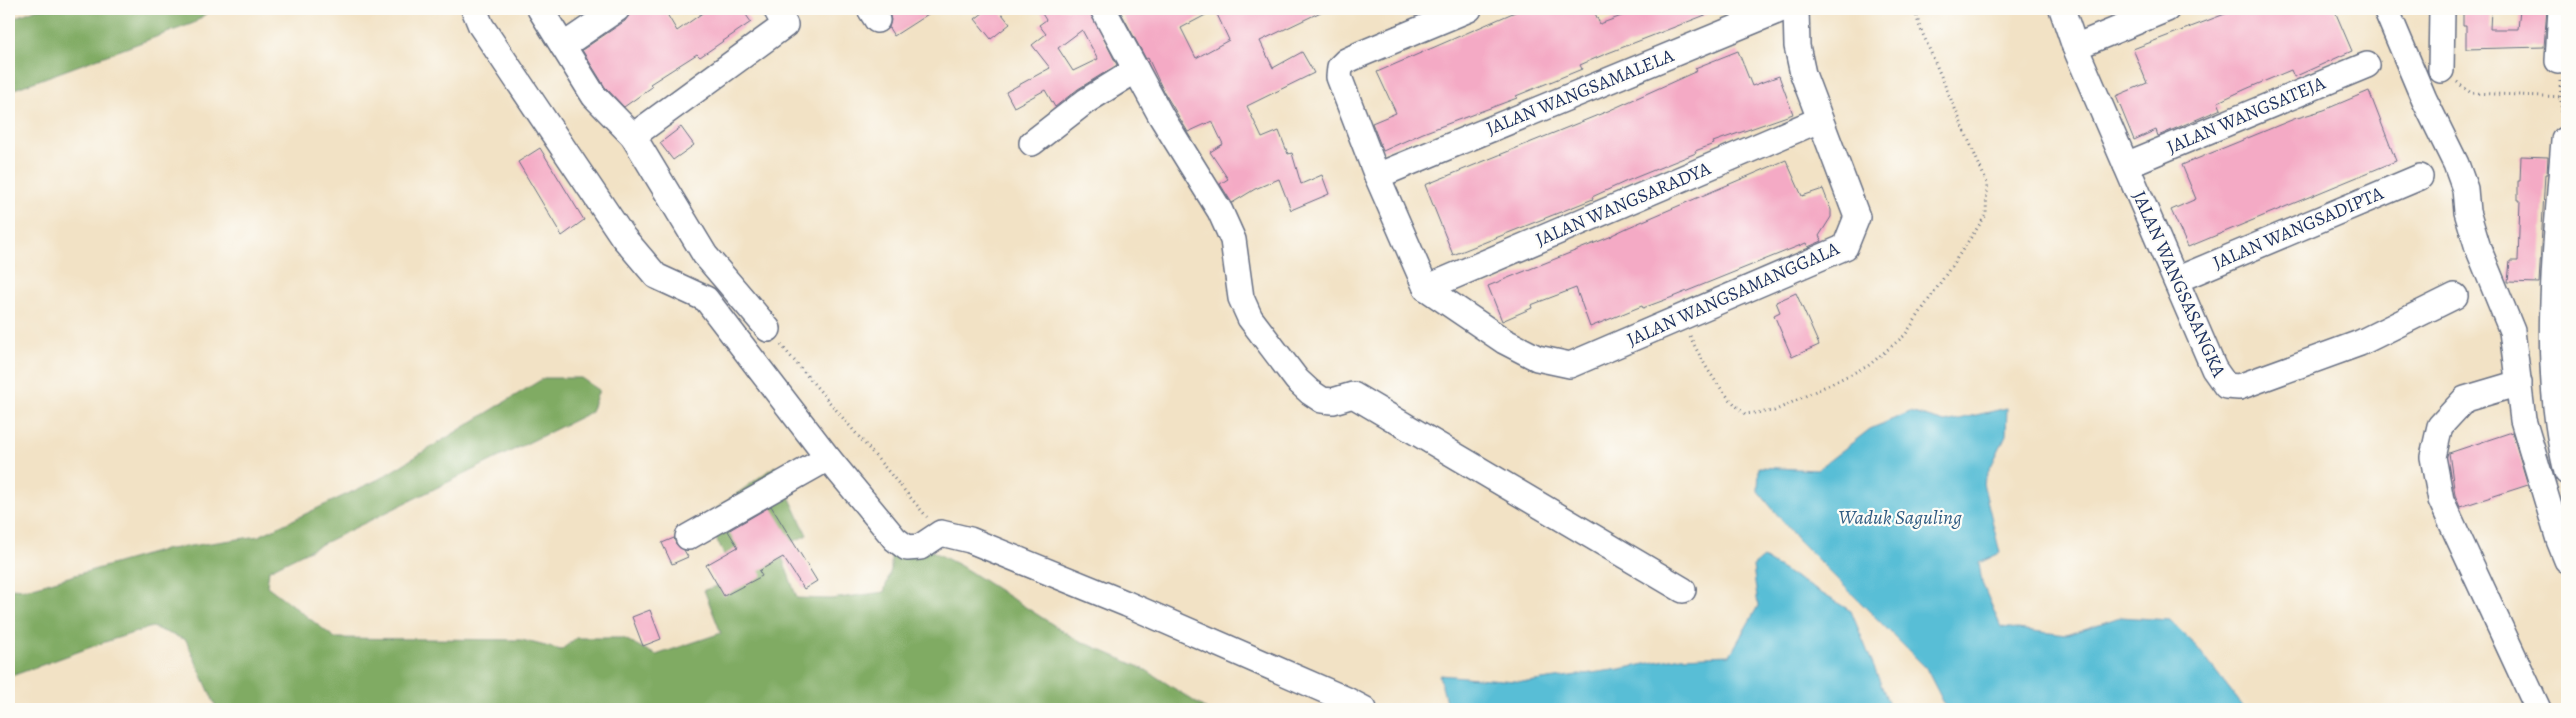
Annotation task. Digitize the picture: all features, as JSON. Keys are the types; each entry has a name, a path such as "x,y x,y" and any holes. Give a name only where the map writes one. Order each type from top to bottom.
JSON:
{"street":[{"path":"474,9 481,26 629,245 656,276 706,299 828,458 895,539 907,548 920,547 941,533 970,540 1117,600 1364,709"},
{"path":"540,9 594,96 633,136 705,254 768,329"},
{"path":"563,46 617,9"},
{"path":"633,136 785,25 776,9"},
{"path":"1103,9 1161,116 1220,211 1233,240 1241,298 1250,318 1298,380 1322,400 1333,402 1353,395 1683,590"},
{"path":"1426,288 1377,176 1339,78 1340,67 1346,61 1469,9"},
{"name":"JALAN WANGSAMALELA","path":"1377,176 1782,9"},
{"name":"JALAN WANGSAMANGGALA","path":"1426,288 1504,340 1538,358 1570,365 1846,247 1857,217 1803,74 1797,46 1796,9"},
{"name":"JALAN WANGSASANGKA","path":"2062,9 2075,47 2214,369 2226,386 2239,387 2360,343 2454,296"},
{"path":"2075,47 2167,9"},
{"path":"2386,9 2424,99 2456,164 2465,189 2469,219 2478,248 2512,331 2523,420 2559,540 2567,560"},
{"path":"2442,9 2442,70"},
{"path":"2558,61 2561,9"},
{"name":"JALAN WANGSATEJA","path":"2126,165 2367,65"},
{"path":"1032,144 1086,102 1136,70"},
{"name":"JALAN WANGSARADYA","path":"1426,288 1819,120"},
{"path":"2564,140 2555,257 2560,373 2560,441 2567,472"},
{"name":"JALAN WANGSADIPTA","path":"2176,280 2420,177"},
{"path":"2519,383 2465,399 2440,426 2433,457 2441,500 2538,709"},
{"path":"688,536 828,458"}],"path":[{"path":"1682,317 1703,364 1727,398 1745,414 1774,411 1868,366 1905,335 1986,215 1987,183 1919,25 1915,9"},
{"path":"2558,61 2564,140"},
{"path":"2442,70 2471,93 2567,97"},
{"path":"768,329 941,533"}],"green space":[{"path":"37,9 212,9 194,23 9,91 9,20"},
{"path":"544,378 581,378 599,390 591,412 269,570 267,586 335,638 522,640 561,650 576,638 623,638 656,655 721,633 704,590 737,580 705,517 775,466 807,535 779,549 797,598 831,599 884,592 891,569 891,550 919,544 961,566 1074,638 1146,670 1206,709 217,709 186,640 152,627 9,677 9,588 26,589 163,550 259,536 379,479"}],"water":[{"name":"Waduk Saguling","path":"2007,408 2006,435 1983,483 2000,553 1979,563 1982,583 2001,627 2066,635 2120,617 2170,620 2196,646 2245,709 1947,709 1926,668 1798,540 1758,491 1759,467 1817,470 1870,429 1910,412 1945,422"},
{"path":"1763,558 1851,611 1891,709 1448,709 1439,675 1528,682 1620,669 1681,657 1730,655 1758,606 1753,566"}],"building":[{"path":"636,9 664,9 677,31 708,9 742,9 751,22 700,57 697,54 650,84 652,87 624,107 605,87 582,50 625,21 631,12"},
{"path":"896,9 936,9 894,36 889,28 891,20 889,13"},
{"path":"988,9 998,9 1010,24 991,39 975,19"},
{"path":"1039,9 1089,9 1117,65 1078,89 1055,107 1045,90 1014,107 1006,92 1050,68 1032,45 1046,34 1039,25 1046,20","holes":["1082,30 1098,59 1073,71 1058,48"]},
{"path":"1119,9 1327,9 1260,41 1273,68 1302,52 1314,73 1247,106 1262,138 1279,131 1288,154 1292,153 1301,184 1322,175 1329,194 1291,210 1279,179 1255,189 1232,203 1220,184 1228,179 1210,152 1223,144 1212,121 1188,132 1164,92 1148,58 1146,59","holes":["1215,10 1229,40 1196,58 1181,28"]},
{"path":"1522,9 1593,9 1600,24 1640,9 1718,10 1603,55 1580,65 1582,69 1516,96 1517,98 1423,133 1383,151 1372,123 1396,113 1377,72"},
{"path":"2238,9 2334,9 2352,51 2294,77 2291,70 2218,102 2221,109 2158,136 2156,130 2134,140 2116,96 2147,83 2133,49"},
{"path":"2463,9 2491,9 2490,29 2518,29 2520,9 2547,9 2544,47 2466,49 2466,25 2463,25"},
{"path":"1738,51 1752,86 1779,76 1793,114 1713,142 1714,144 1695,151 1696,153 1627,181 1592,197 1593,199 1453,255 1425,185 1608,111 1697,71 1695,68"},
{"path":"2369,91 2396,161 2188,247 2171,210 2196,199 2182,165 2294,119 2324,110"},
{"path":"681,127 694,145 673,160 660,143"},
{"path":"540,148 584,220 562,236 518,162"},
{"path":"2521,156 2548,157 2547,174 2545,174 2539,283 2508,282 2510,261 2518,261 2520,200 2518,200 2518,181 2520,181"},
{"path":"1786,160 1802,196 1823,189 1831,210 1831,217 1819,236 1822,241 1808,247 1806,243 1670,298 1643,308 1642,306 1590,327 1576,288 1531,305 1532,308 1502,321 1488,286 1612,236"},
{"path":"1796,293 1819,345 1792,357 1774,315 1780,312 1776,302"},
{"path":"2512,432 2528,485 2460,507 2455,495 2449,453"},
{"path":"771,506 817,581 804,589 783,557 759,571 762,576 724,596 706,565 738,547 728,531"},
{"path":"674,538 676,544 684,550 688,557 672,564 662,543"},
{"path":"650,610 661,639 643,646 632,617"}]}
